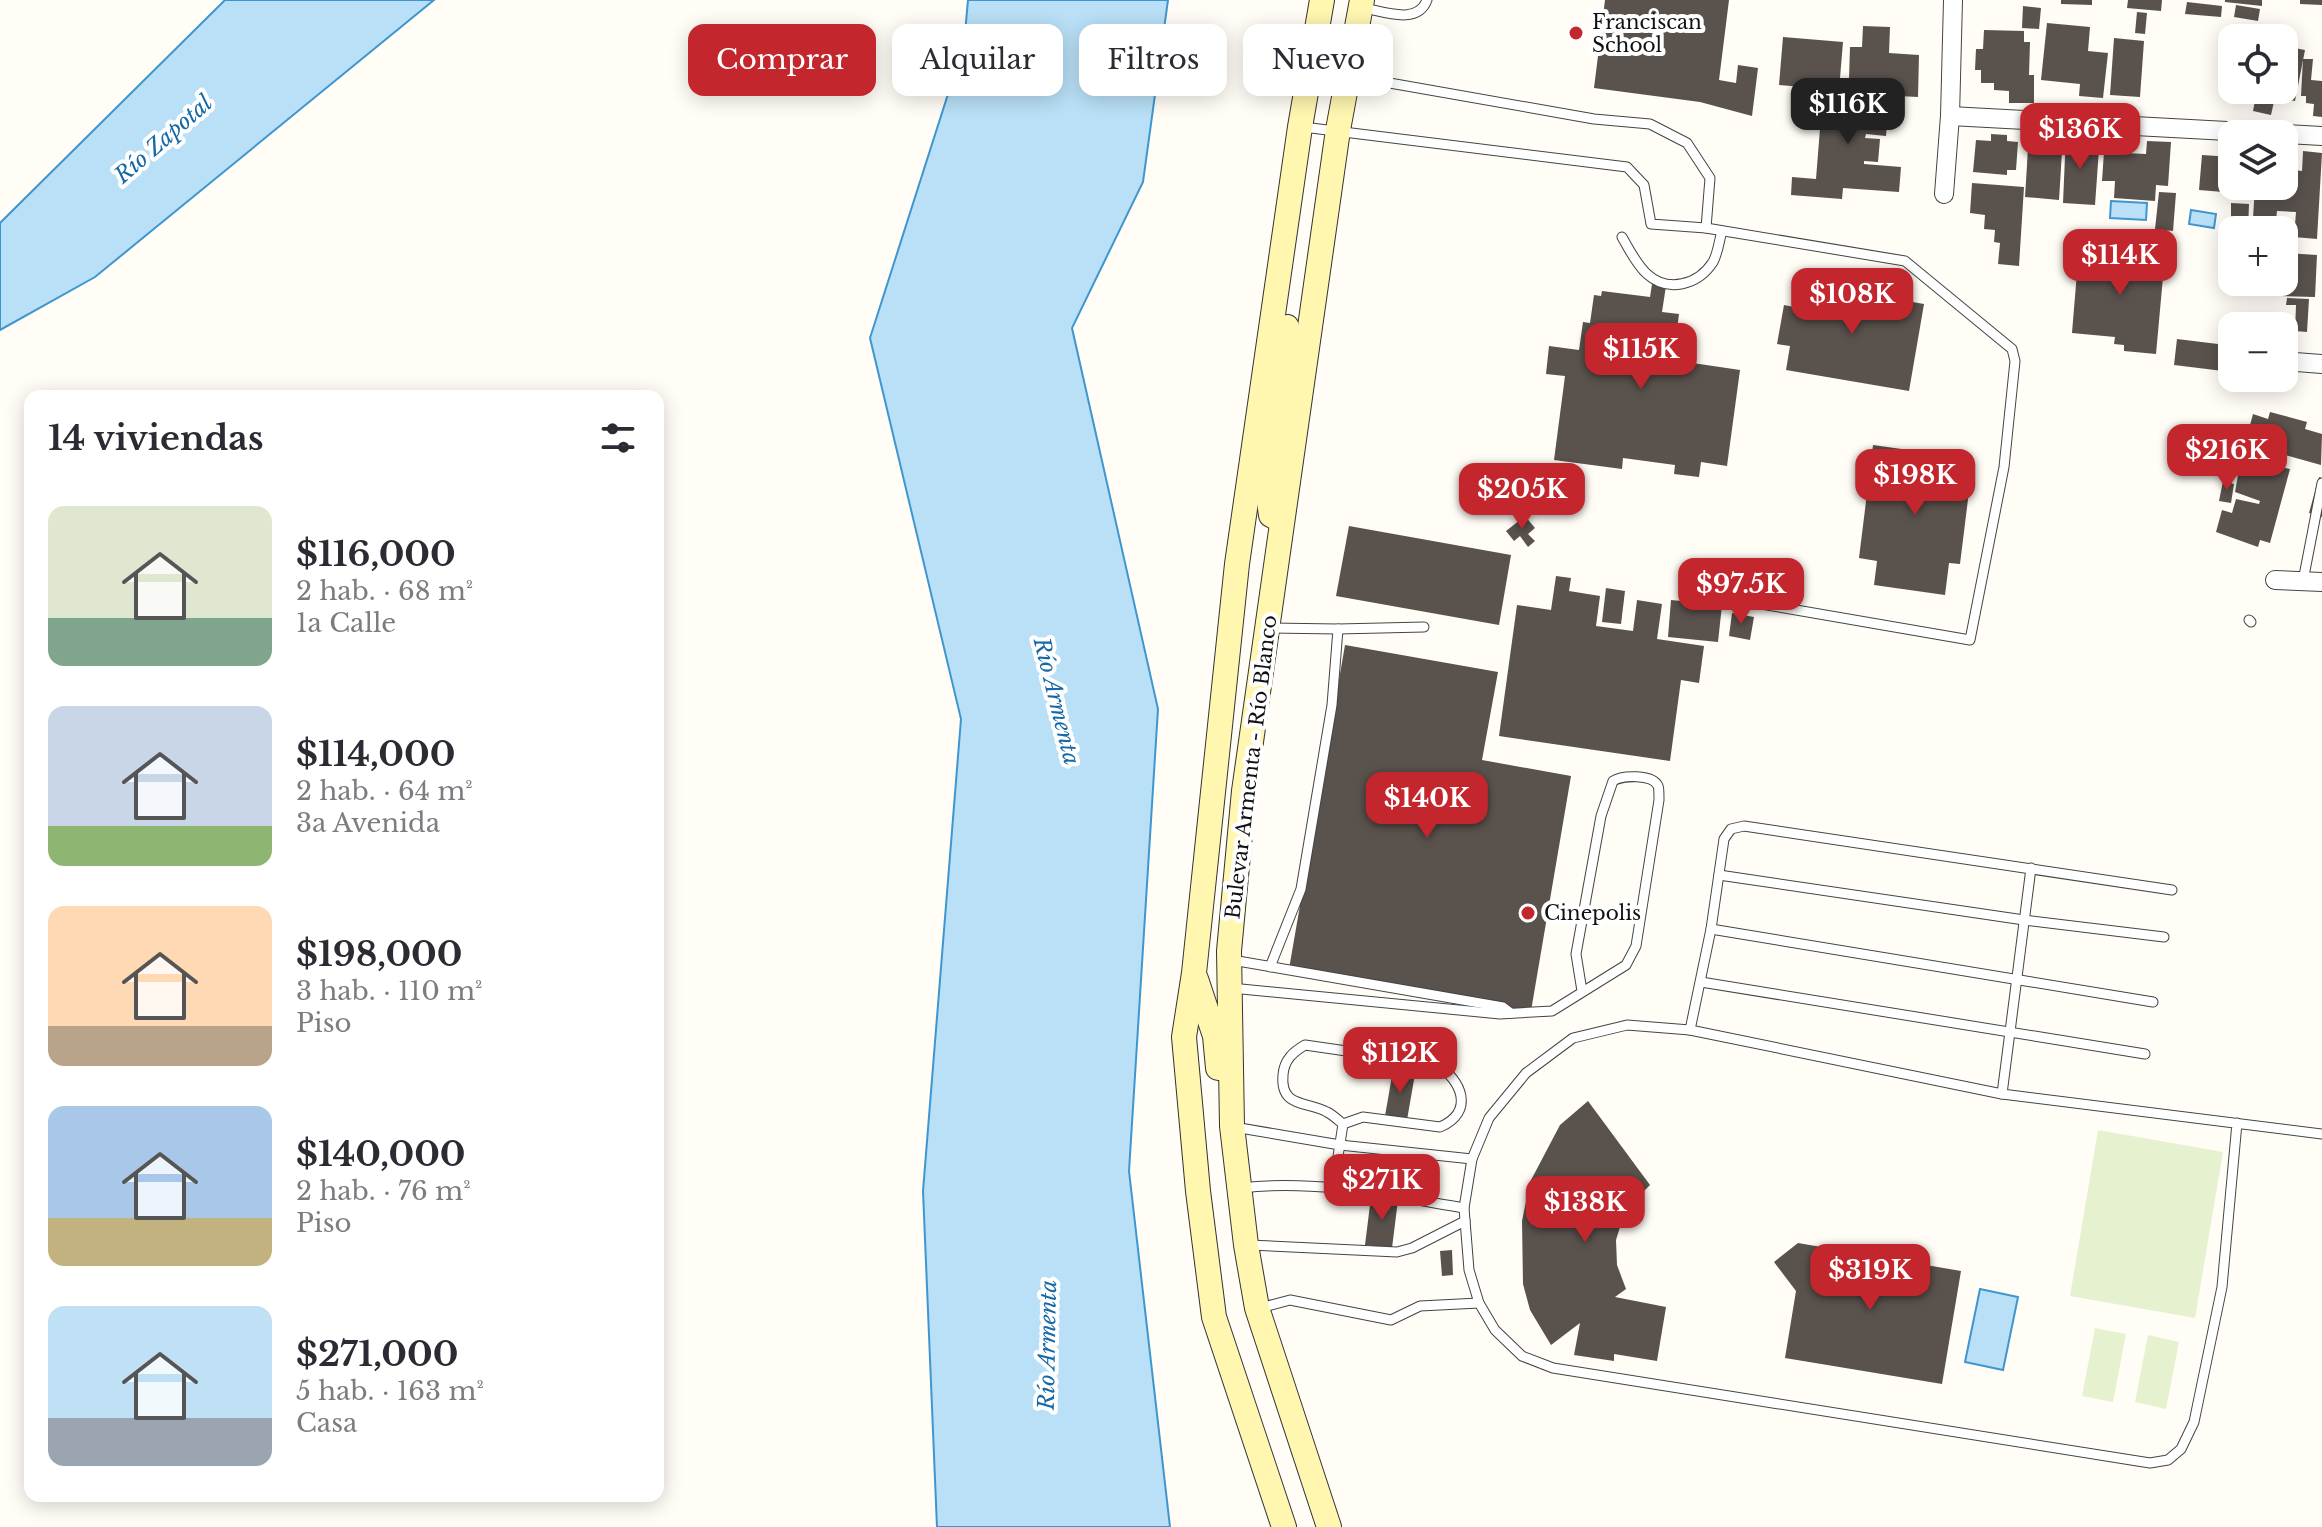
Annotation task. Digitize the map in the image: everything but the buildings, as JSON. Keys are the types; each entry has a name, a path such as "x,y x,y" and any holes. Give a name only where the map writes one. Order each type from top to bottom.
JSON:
{"main road":[{"name":"Bulevar Armenta - Río Blanco","path":"1318,24 1322,0"},
{"name":"Bulevar Armenta - Río Blanco","path":"1355,24 1358,3"},
{"name":"Bulevar Armenta - Río Blanco","path":"1284,1527 1214,1317 1198,1191 1184,1037 1194,973 1237,564 1305,96"},
{"name":"Bulevar Armenta - Río Blanco","path":"1329,1527 1257,1308 1246,1245 1232,1126 1230,959 1244,791 1345,96"},
{"path":"1281,257 1290,267 1292,290 1267,488 1271,515 1282,521"},
{"path":"1194,973 1215,1036 1231,1203 1242,1216"}],"street":[{"path":"1944,194 1953,0"},
{"path":"1950,116 2322,136"},
{"path":"2298,362 2322,364"},
{"path":"2275,580 2313,582"}],"lane":[{"path":"1358,3 1413,15 1423,10 1427,0"},
{"path":"1393,85 1594,119 1650,124 1687,143 1710,178 1706,228"},
{"path":"1300,127 1627,167 1644,185 1651,224 1706,228 1905,261 2012,349 2015,361 2004,467 1970,640 1761,604"},
{"path":"1622,237 1645,272 1660,283 1673,286 1700,275 1711,265 1722,231"},
{"path":"2313,582 2322,483"},
{"path":"1267,628 1424,627"},
{"path":"1270,967 1301,889 1332,705 1338,629"},
{"path":"1231,988 1514,1015 1552,1011 1626,965 1636,946 1659,800 1659,786 1654,781 1620,776 1613,781 1601,816 1576,954 1582,991"},
{"path":"1690,1030 1711,929 1724,839 1731,829 1744,826 2172,890"},
{"path":"2002,1094 2031,868"},
{"path":"1719,875 2024,920 2164,937"},
{"path":"1711,929 2153,1002"},
{"path":"1230,959 1503,1007 1514,1015"},
{"path":"1701,982 2145,1054"},
{"path":"2237,1123 2219,1302 2194,1422 2181,1449 2168,1460 2150,1463 1553,1368 1522,1356 1495,1330 1479,1303 1469,1270 1464,1208 1472,1159 1489,1118 1526,1073 1573,1038 1627,1025 1690,1030 2002,1094 2237,1123 2322,1134"},
{"path":"1305,1045 1436,1064 1450,1073 1459,1086 1462,1100 1459,1112 1451,1122 1440,1127 1363,1117 1343,1124 1326,1111 1290,1099 1283,1090 1284,1067 1291,1053 1305,1045"},
{"path":"1333,1189 1343,1124"},
{"path":"1232,1126 1340,1145 1472,1159"},
{"path":"1239,1188 1274,1184 1333,1189 1464,1208"},
{"path":"1246,1245 1397,1252 1412,1248 1465,1221"},
{"path":"1257,1308 1290,1300 1391,1320 1420,1306 1479,1303"}],"green space":[{"path":"2098,1130 2223,1152 2195,1318 2070,1296"},
{"path":"2095,1328 2126,1334 2113,1402 2082,1396"},
{"path":"2148,1335 2179,1342 2166,1409 2135,1402"}],"water":[{"name":"Río Zapotal","path":"225,0 434,0 95,277 0,330 0,223"},
{"name":"Río Armenta","path":"968,0 1168,0 1165,24 1079,24 1079,96 1155,96 1143,182 1072,328 1158,709 1129,1171 1170,1527 937,1527 923,1191 961,719 870,338 947,96 1063,96 1063,24 966,24"},
{"path":"2111,201 2147,203 2146,220 2110,218"},
{"path":"2191,210 2216,214 2214,228 2189,224"},
{"path":"1980,1289 2018,1297 2003,1370 1965,1362"}],"place":[{"name":"Franciscan School","path":"1576,33"},
{"name":"Cinepolis","path":"1528,913"}]}
